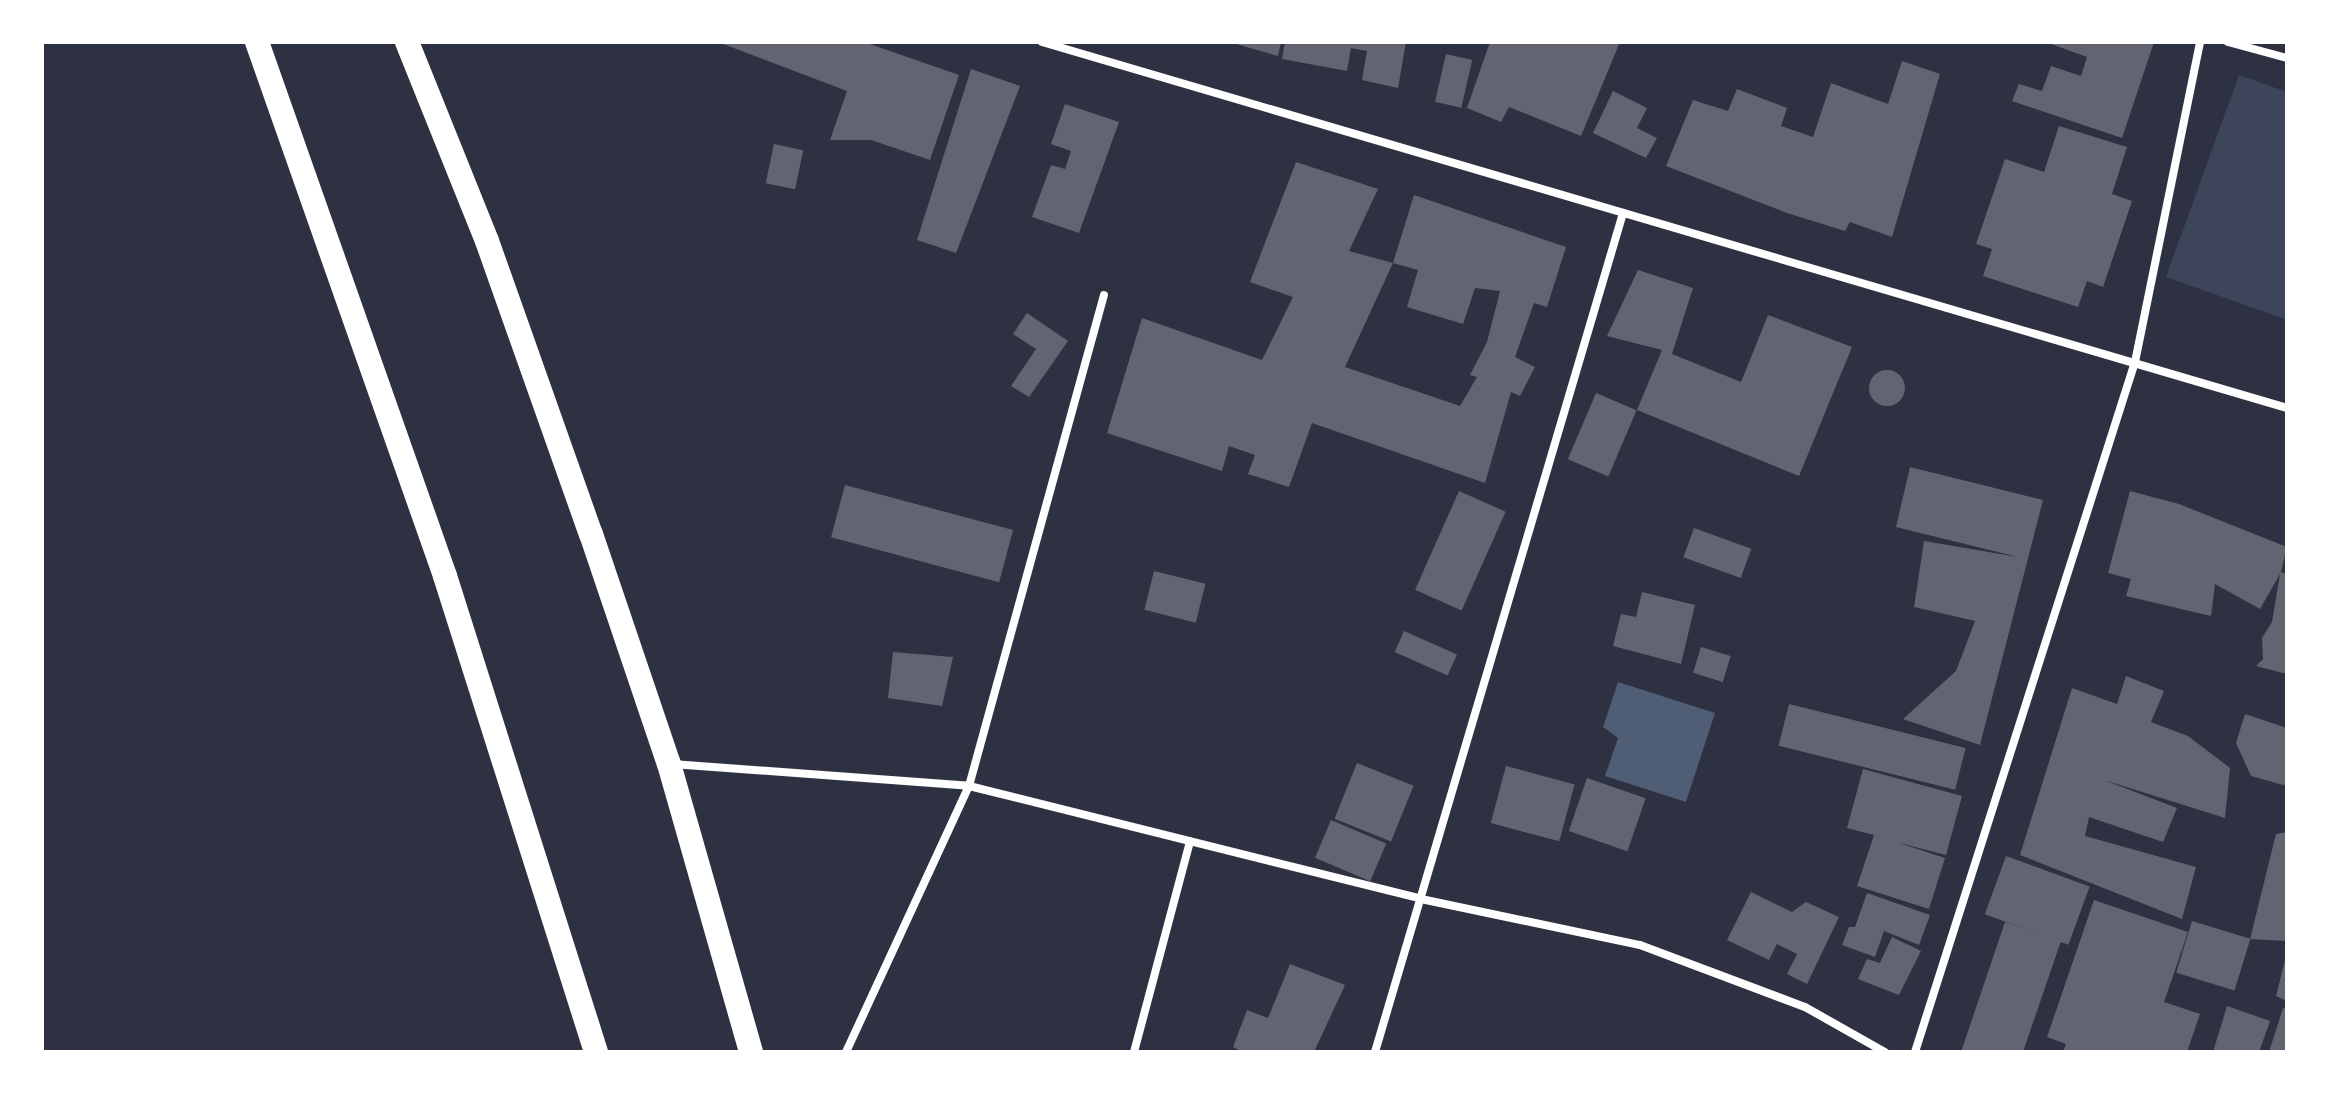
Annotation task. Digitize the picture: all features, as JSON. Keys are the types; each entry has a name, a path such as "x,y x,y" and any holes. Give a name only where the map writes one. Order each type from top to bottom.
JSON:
{"highway":[{"path":"257,42 445,576 596,1052"},
{"path":"407,42 487,241 669,764 751,1052"}],"street":[{"path":"1042,42 2287,408"},
{"path":"1915,1052 2135,362 2200,42"},
{"path":"2228,42 2287,58"},
{"path":"1375,1052 1481,680 1623,213"},
{"path":"846,1052 969,786 1104,295"},
{"path":"669,764 969,786 1421,899 1640,945 1805,1007 1885,1052"},
{"path":"1134,1052 1190,841"}],"shaded area":[{"path":"2239,75 2287,92 2287,320 2166,277"},
{"path":"1618,682 1715,713 1686,802 1605,776 1618,738 1603,727"}],"building":[{"path":"718,42 864,42 959,75 930,160 871,140 830,140 847,91"},
{"path":"1229,42 1281,42 1278,56"},
{"path":"1285,42 1406,42 1398,88 1362,80 1367,51 1351,48 1347,71 1282,59"},
{"path":"1490,42 1620,42 1581,136 1509,107 1501,122 1467,108"},
{"path":"2046,42 2154,42 2122,138 2012,101 2019,84 2042,91 2051,66 2081,76 2087,57"},
{"path":"1446,54 1472,60 1461,108 1435,102"},
{"path":"1902,61 1940,74 1892,237 1850,222 1845,231 1787,213 1666,166 1693,100 1728,111 1737,89 1787,108 1781,126 1813,137 1831,83 1888,104"},
{"path":"971,69 1020,86 956,253 917,240"},
{"path":"1613,91 1647,108 1637,128 1657,138 1646,158 1593,133"},
{"path":"1065,104 1119,122 1079,233 1032,217 1051,165 1065,169 1071,151 1051,144"},
{"path":"2059,126 2127,147 2112,194 2132,201 2103,287 2087,281 2078,307 1983,276 1992,249 1976,244 2005,159 2044,172"},
{"path":"774,144 803,150 795,189 766,183"},
{"path":"1296,162 1378,189 1349,251 1393,263 1414,195 1566,247 1547,307 1534,303 1515,357 1535,367 1520,396 1511,392 1485,483 1312,423 1289,487 1248,474 1255,455 1229,446 1222,471 1107,433 1142,318 1262,360 1293,297 1250,282","holes":["1393,263 1418,270 1407,307 1463,324 1475,288 1500,291 1487,342 1470,375 1477,377 1460,406 1345,367"]},
{"path":"1638,270 1693,288 1672,354 1741,382 1768,315 1852,347 1799,476 1637,410 1662,350 1607,336"},
{"path":"1027,313 1068,341 1029,397 1011,386 1036,349 1013,334"},
{"path":"1887,370 1900,375 1905,388 1900,401 1887,406 1874,401 1869,388 1874,375"},
{"path":"1596,393 1637,410 1608,476 1568,459"},
{"path":"1910,467 2043,500 1980,745 1903,719 1956,671 1975,621 1914,607 1924,541 2018,557 1896,527"},
{"path":"845,485 1013,530 999,582 831,537"},
{"path":"1459,491 1506,512 1462,610 1415,590"},
{"path":"2130,491 2179,504 2287,547 2281,572 2287,574 2287,674 2256,666 2263,659 2262,638 2272,622 2280,574 2260,609 2215,584 2211,616 2126,596 2131,579 2108,573"},
{"path":"1694,528 1751,549 1741,578 1683,557"},
{"path":"1154,571 1205,584 1196,623 1144,610"},
{"path":"1642,592 1695,605 1681,664 1613,646 1621,614 1636,617"},
{"path":"1404,631 1457,655 1448,676 1395,652"},
{"path":"1701,647 1731,656 1723,682 1693,673"},
{"path":"893,652 953,657 942,706 888,698"},
{"path":"2126,676 2164,691 2151,722 2188,736 2230,768 2225,818 2104,780 2177,808 2163,842 2089,817 2085,836 2196,867 2182,919 2020,855 2072,688 2117,704"},
{"path":"1789,704 1966,748 1955,790 1779,746"},
{"path":"2245,714 2287,728 2287,786 2251,776 2236,743"},
{"path":"1357,763 1414,786 1391,841 1335,819"},
{"path":"1506,766 1575,784 1559,841 1491,823"},
{"path":"1863,769 1962,796 1946,855 1896,842 1945,858 1929,909 1857,886 1874,835 1847,828"},
{"path":"1587,778 1646,798 1627,851 1569,831"},
{"path":"1331,820 1386,843 1370,881 1315,858"},
{"path":"2287,832 2287,941 2250,939 2276,834"},
{"path":"2006,856 2090,886 2068,945 1985,914"},
{"path":"1751,892 1792,912 1806,902 1839,917 1807,984 1787,974 1797,954 1777,944 1769,960 1727,940"},
{"path":"1867,893 1930,915 1919,945 1884,931 1875,957 1842,945 1849,927 1855,927"},
{"path":"2094,900 2188,932 2164,1002 2200,1014 2187,1052 2063,1052 2066,1044 2047,1037"},
{"path":"2192,921 2250,939 2235,990 2176,973"},
{"path":"2005,922 2061,941 2023,1052 1961,1052"},
{"path":"1892,937 1921,951 1899,995 1858,979 1867,959 1880,963"},
{"path":"2287,956 2287,1001 2276,996"},
{"path":"1290,964 1345,985 1314,1052 1243,1052 1233,1047 1247,1010 1268,1018"},
{"path":"2227,1006 2270,1021 2259,1052 2213,1052"},
{"path":"2283,1008 2287,1009 2287,1052 2269,1052"}]}
